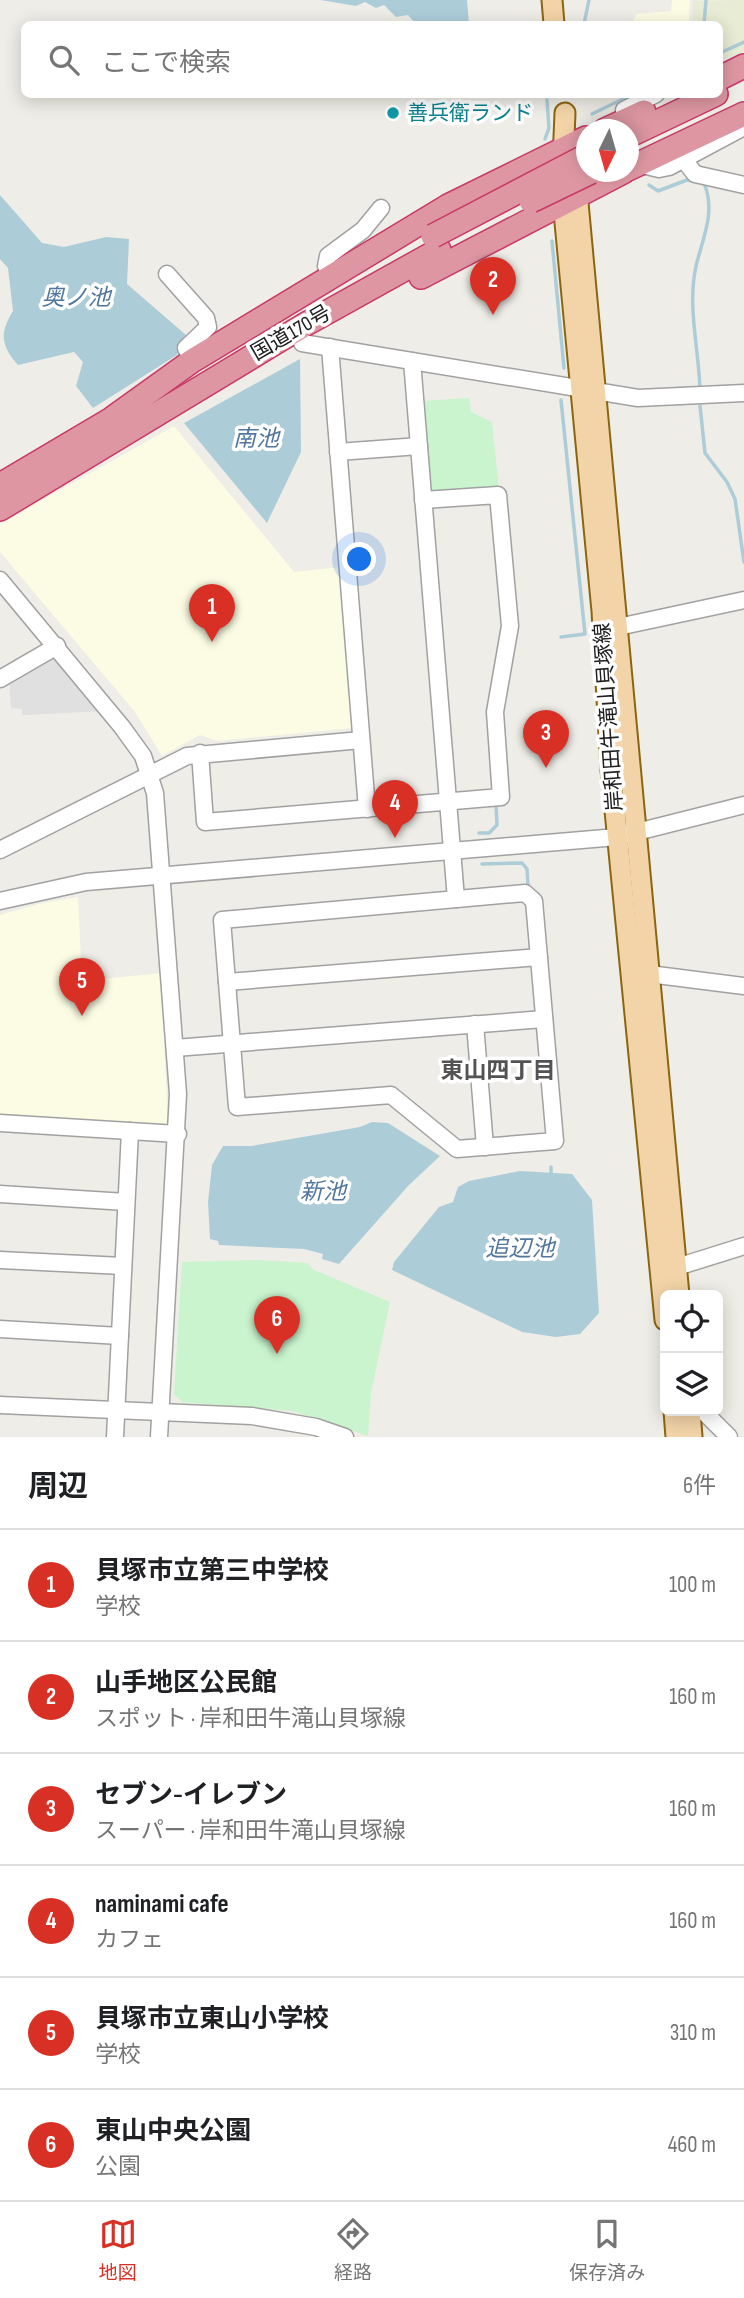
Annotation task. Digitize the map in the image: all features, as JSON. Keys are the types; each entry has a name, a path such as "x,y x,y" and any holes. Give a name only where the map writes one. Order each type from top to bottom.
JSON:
{"highway":[{"path":"723,76 744,66"},
{"path":"723,92 744,82"},
{"path":"629,119 673,98"},
{"path":"639,131 709,98"},
{"path":"639,158 744,99"},
{"path":"639,160 744,114"},
{"path":"114,417 192,361 448,206 576,147"},
{"name":"国道170号","path":"0,509 436,243 576,148"},
{"name":"国道170号","path":"0,485 114,417 436,243 576,179"},
{"path":"213,379 232,380 599,182"}],"main road":[{"path":"552,0 554,21"},
{"name":"岸和田牛滝山貝塚線","path":"564,104 576,144"},
{"name":"岸和田牛滝山貝塚線","path":"576,154 570,199 588,392 602,611 627,834 663,1290"},
{"name":"岸和田牛滝山貝塚線","path":"588,392 618,627 627,834 649,974 679,1290"},
{"path":"674,1416 676,1437"},
{"path":"690,1416 692,1437"}],"street":[{"path":"723,63 744,55"},
{"path":"607,119 648,98"},
{"path":"639,166 659,169 684,160 744,127"},
{"path":"684,160 695,174 744,185"},
{"path":"332,277 326,266 328,256 363,230 381,208"},
{"path":"167,274 206,318 208,327 186,348 192,361"},
{"path":"302,343 588,392 638,398 744,393"},
{"path":"330,347 367,808"},
{"path":"412,361 456,900"},
{"path":"338,452 419,446"},
{"path":"200,753 205,822 501,797 495,712 510,626 498,495 423,500"},
{"path":"0,580 122,727 143,756 150,775 176,1048 178,1133 159,1437"},
{"path":"618,627 744,600"},
{"path":"0,679 57,646"},
{"path":"0,850 187,756 361,740"},
{"path":"0,901 86,882 627,834 744,804"},
{"path":"525,893 534,901 555,1141 457,1149 391,1095 237,1107 222,920 456,900 525,893"},
{"path":"227,982 539,957"},
{"path":"649,974 744,986"},
{"path":"176,1048 544,1019"},
{"path":"475,1024 485,1147"},
{"path":"0,1123 178,1133"},
{"path":"115,1437 130,1131"},
{"path":"0,1194 126,1202"},
{"path":"677,1267 744,1246"},
{"path":"0,1261 123,1266"},
{"path":"0,1329 120,1336"},
{"path":"0,1405 252,1416 316,1427 345,1437"},
{"path":"708,1416 729,1437"}],"shaded area":[{"path":"672,0 690,0 689,21 633,21 636,14 671,11"},
{"path":"744,0 744,51 723,60 723,21 693,21 693,1"},
{"path":"174,426 294,572 341,567 354,728 218,741 200,735 162,756 135,712 0,552 0,524"},
{"path":"57,655 103,711 22,715 22,709 11,708 9,680"},
{"path":"78,897 82,981 161,973 168,1125 0,1117 0,915 42,903"}],"green space":[{"path":"469,398 471,412 492,422 499,490 432,494 428,488 422,401"},
{"path":"258,1260 308,1263 312,1269 390,1302 371,1393 368,1436 293,1411 182,1402 174,1394 182,1262"}],"water":[{"path":"321,0 467,0 469,21 413,21 408,15 396,17 384,5 376,8 365,2 356,6"},
{"name":"奥ノ池","path":"0,195 42,243 64,247 106,237 129,239 127,284 186,335 177,355 93,408 76,386 83,362 74,352 18,365 8,351 4,338 6,325 13,311 8,268 0,259"},
{"name":"南池","path":"300,359 301,452 267,523 184,423"},
{"name":"新池","path":"372,1122 388,1123 440,1156 408,1186 339,1264 322,1259 323,1254 304,1249 219,1245 218,1241 210,1239 208,1202 212,1165 223,1146 251,1146 360,1127"},
{"name":"追辺池","path":"520,1171 572,1174 592,1200 599,1313 580,1334 556,1337 522,1332 392,1270 394,1262 439,1207 453,1202 458,1187 469,1181"}],"waterway":[{"path":"585,21 589,0"},
{"path":"704,21 706,0"},
{"path":"723,52 744,42"},
{"path":"592,114 625,98"},
{"path":"545,139 549,128 547,100"},
{"path":"649,185 658,191 687,180 693,181"},
{"path":"700,390 693,297 696,266 709,214 704,183"},
{"path":"552,241 564,368"},
{"path":"561,400 585,634 561,637"},
{"path":"700,406 705,453 727,482 735,499 744,562"},
{"path":"479,833 489,833 497,825 496,805"},
{"path":"482,864 522,863 527,869 528,886"},
{"path":"551,1167 551,1174"}],"place":[{"name":"善兵衛ランド","path":"393,113"},
{"name":"山手地区公民館","path":"493,315"},
{"name":"貝塚市立第三中学校","path":"212,642"},
{"name":"セブン-イレブン","path":"546,768"},
{"name":"naminami cafe","path":"395,838"},
{"name":"貝塚市立東山小学校","path":"82,1016"},
{"name":"東山中央公園","path":"277,1354"}],"district":[{"name":"東山四丁目","path":"498,1071"}]}
